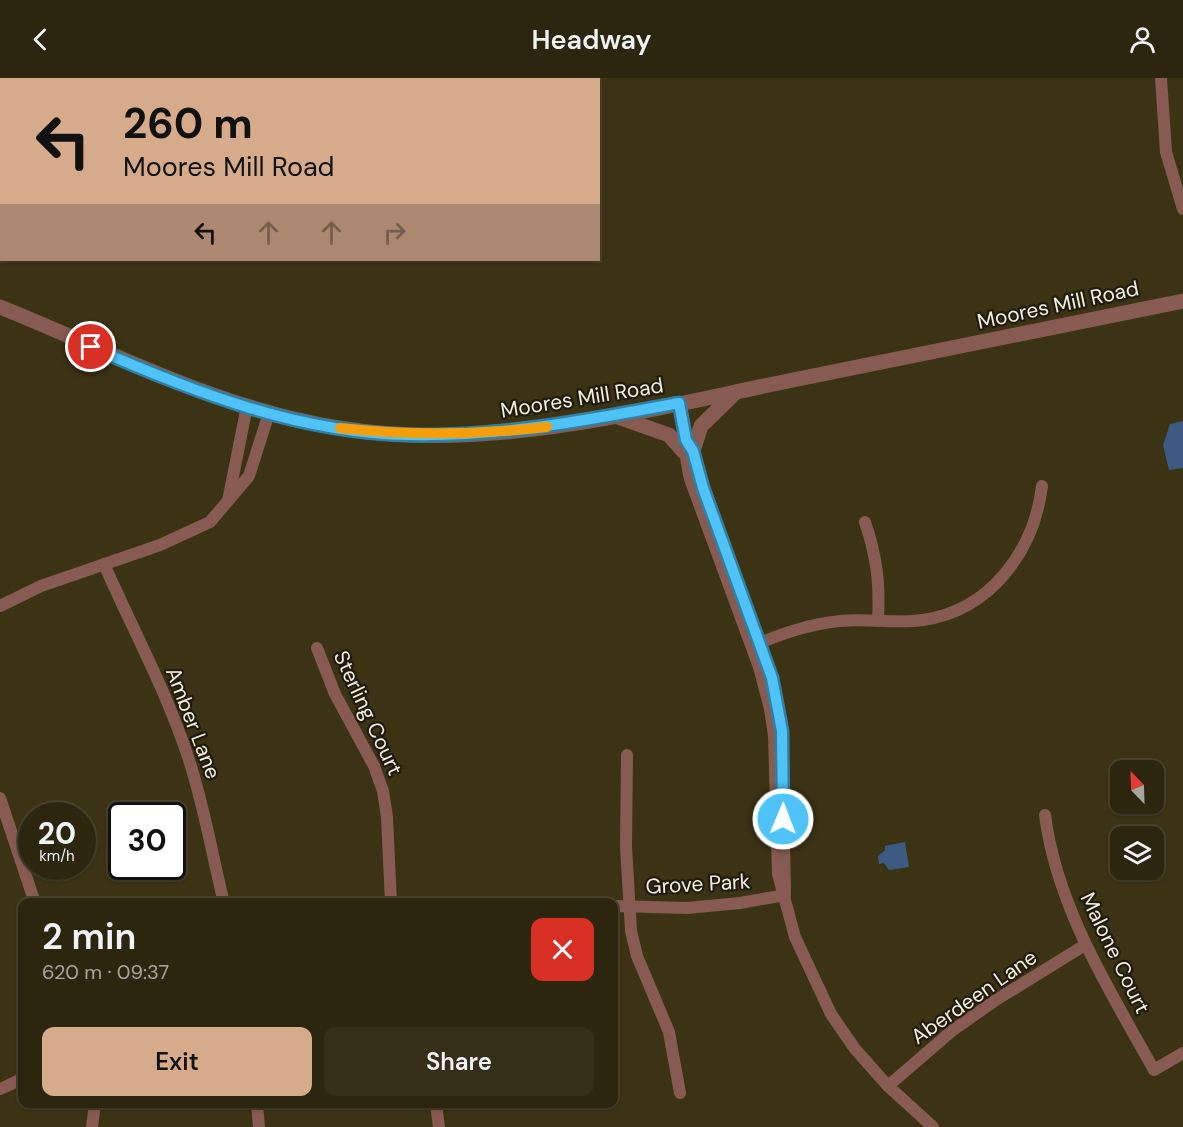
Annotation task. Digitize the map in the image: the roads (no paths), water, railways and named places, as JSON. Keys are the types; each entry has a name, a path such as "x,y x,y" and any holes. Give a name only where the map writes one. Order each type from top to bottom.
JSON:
{"street":[{"path":"1161,78 1166,152 1183,209"},
{"name":"Moores Mill Road","path":"5,309 170,381 269,413 339,428 406,435 490,434 559,426 1183,301"},
{"path":"688,448 701,426 736,392"},
{"path":"679,403 688,448 755,645 765,688 772,722 778,874 795,937 831,1014 855,1049 888,1086 933,1127"},
{"path":"228,502 247,406"},
{"path":"0,606 41,586 189,534 210,522 249,476 269,413"},
{"path":"612,416 669,435 688,448"},
{"path":"755,645 790,631 822,623 935,617 961,608 985,593 1008,572 1023,548 1037,514 1042,486"},
{"path":"865,522 875,552 880,583 878,621"},
{"name":"Amber Lane","path":"104,564 158,680 188,755 203,806 224,898"},
{"name":"Sterling Court","path":"317,648 335,694 374,766 383,792 387,817 391,898"},
{"path":"627,755 628,907 638,956 671,1039 680,1093"},
{"path":"0,798 33,898"},
{"name":"Malone Court","path":"1045,815 1049,844 1066,899 1085,945 1154,1070 1183,1053"},
{"name":"Grove Park","path":"618,906 687,908 740,903 785,895"},
{"name":"Aberdeen Lane","path":"888,1086 962,1024 1085,945"},
{"path":"0,1089 18,1080"},
{"path":"92,1127 94,1108"},
{"path":"257,1108 259,1127"},
{"path":"437,1108 439,1127"}],"water":[{"path":"1183,421 1183,468 1169,470 1163,445 1170,424"},
{"path":"905,842 909,867 889,870 884,863 879,864 878,856 885,850 885,846"}]}
